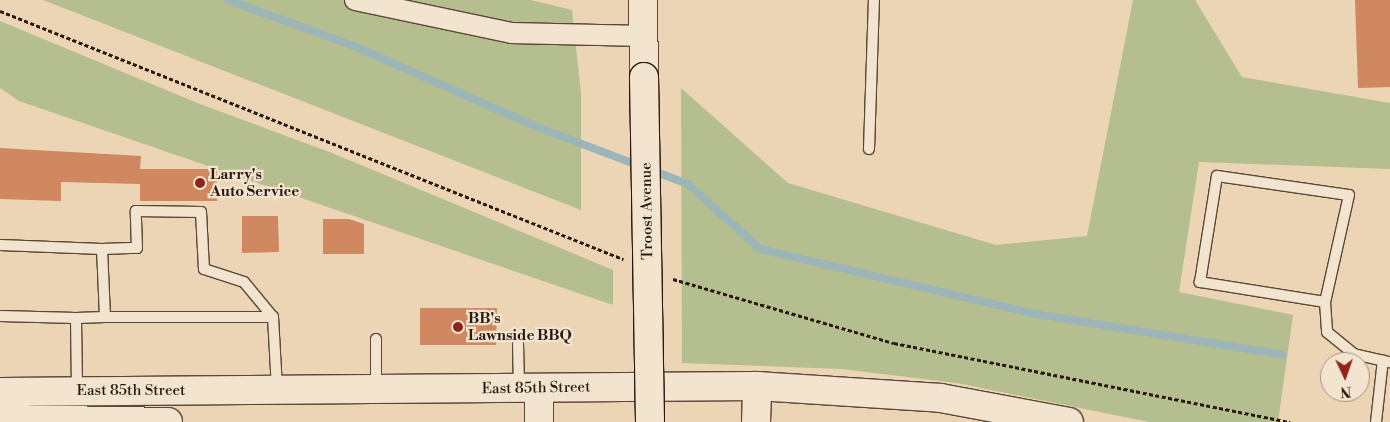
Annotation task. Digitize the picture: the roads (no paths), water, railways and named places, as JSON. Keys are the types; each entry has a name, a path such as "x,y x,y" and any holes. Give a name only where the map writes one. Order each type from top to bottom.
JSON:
{"main road":[{"name":"Troost Avenue","path":"643,0 650,422"},
{"name":"East 85th Street","path":"0,392 757,386 941,398 1069,422"},
{"path":"756,422 757,386"},
{"path":"529,388 540,422"},
{"name":"East 85th Street","path":"0,420 168,422"}],"street":[{"path":"355,0 511,33 644,36"}],"lane":[{"path":"869,148 874,0"},
{"path":"1325,302 1200,282 1217,176 1349,195 1325,302 1328,332 1354,354 1386,361 1376,422"},
{"path":"0,245 102,249 137,248 136,211 201,212 204,269 244,282 273,317 277,390"},
{"path":"102,249 105,317"},
{"path":"0,316 76,318 273,317"},
{"path":"76,318 77,392"},
{"path":"376,339 376,389"},
{"path":"518,343 529,388"}],"waterway":[{"path":"228,0 354,46 537,127 640,166"},
{"path":"651,170 688,184 760,249 1036,314 1283,355"}],"place":[{"name":"Larry's Auto Service","path":"200,183"},
{"name":"BB's Lawnside BBQ","path":"458,327"}]}
